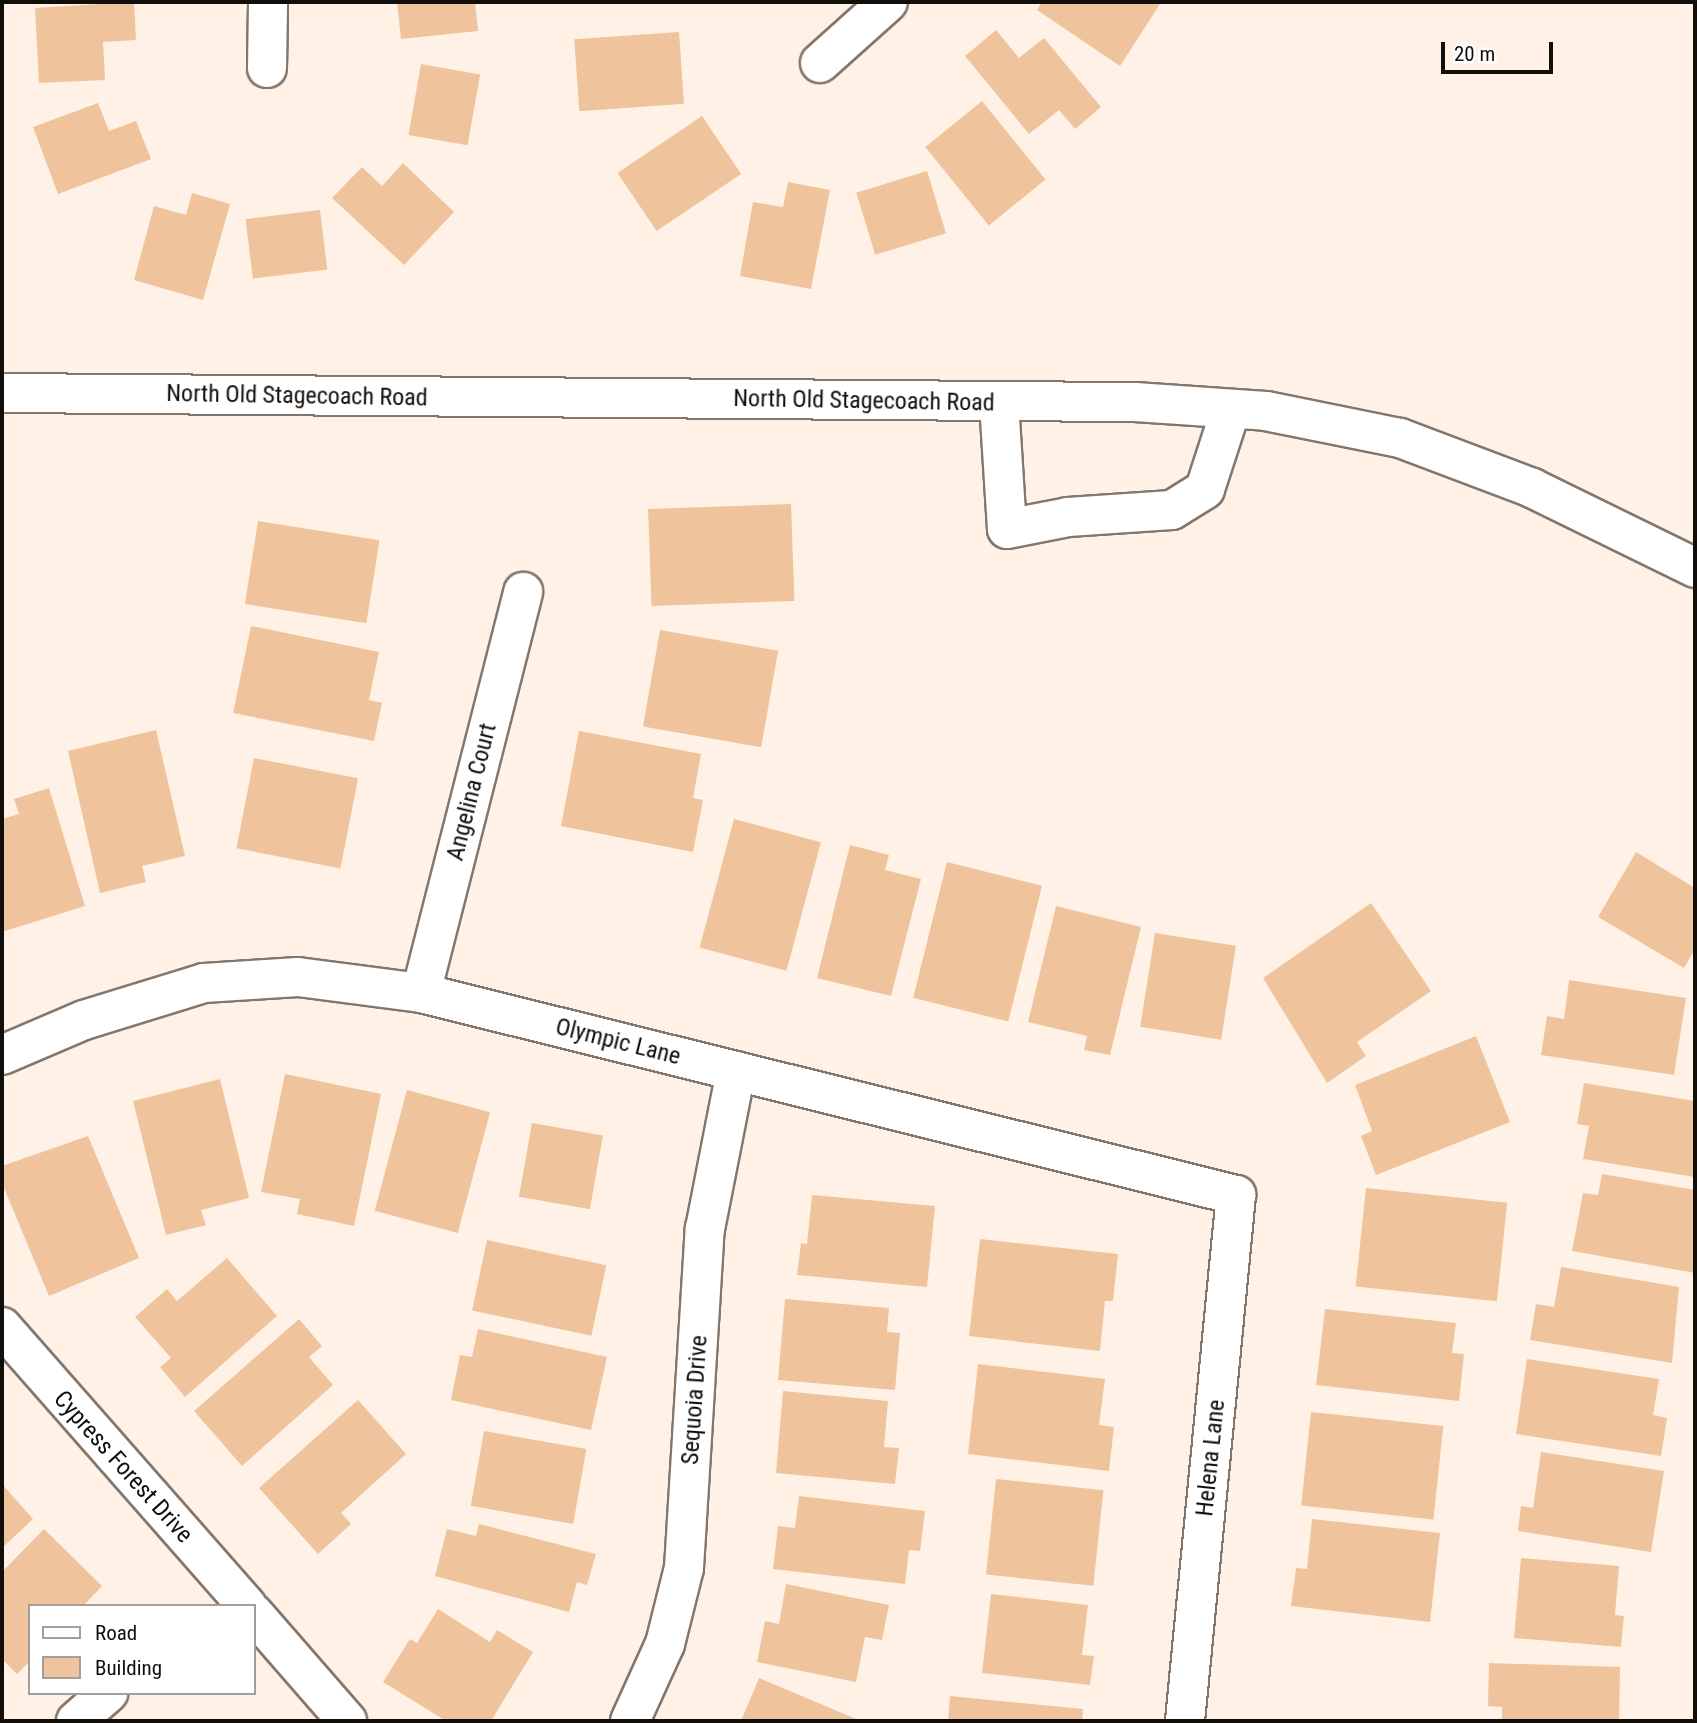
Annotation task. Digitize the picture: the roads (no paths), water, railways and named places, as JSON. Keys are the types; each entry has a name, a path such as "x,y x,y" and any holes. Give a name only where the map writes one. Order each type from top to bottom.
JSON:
{"street":[{"path":"267,68 268,2"},
{"path":"820,63 888,2"},
{"name":"North Old Stagecoach Road","path":"2,393 999,402 1231,409 1400,438 1532,488 1695,568"},
{"path":"999,402 1007,529 1068,517 1172,510 1205,489 1231,409"},
{"name":"Angelina Court","path":"421,993 523,592"},
{"name":"Olympic Lane","path":"2,1055 84,1020 204,983 298,977 421,993 1236,1195"},
{"name":"Sequoia Drive","path":"630,1721 665,1644 684,1568 705,1229 736,1071"},
{"name":"Helena Lane","path":"1185,1721 1236,1195"},
{"name":"Cypress Forest Drive","path":"2,1327 228,1599"},
{"path":"256,1616 347,1721"},
{"path":"76,1721 106,1695"}]}
